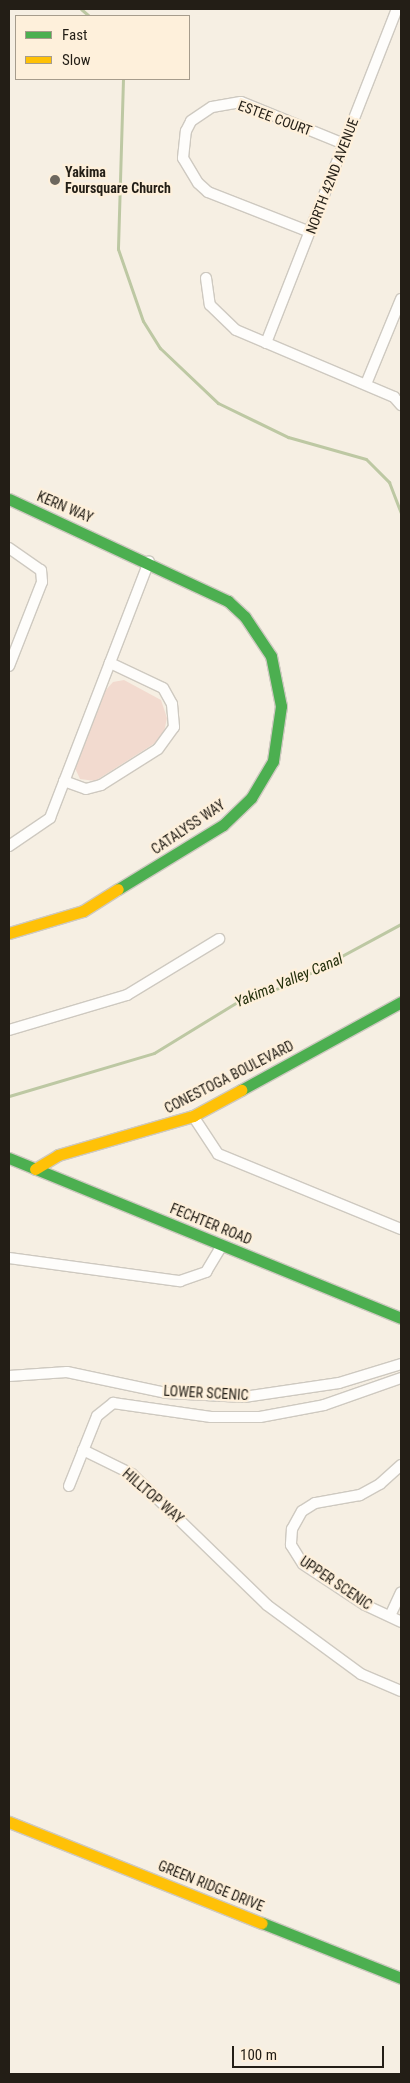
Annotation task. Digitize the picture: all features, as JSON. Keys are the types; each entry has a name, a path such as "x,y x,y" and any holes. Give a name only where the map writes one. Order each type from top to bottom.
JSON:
{"street":[{"name":"NORTH 42ND AVENUE","path":"266,343 397,9"},
{"name":"ESTEE COURT","path":"310,232 208,192 198,183 183,158 186,131 191,121 212,106 241,102 344,144"},
{"path":"206,278 210,305 218,317 266,343 394,396 401,405"},
{"path":"366,384 401,299"},
{"name":"KERN WAY","path":"9,499 110,542"},
{"name":"CATALYSS WAY","path":"9,933 83,911 223,825 252,798 273,762 280,730 281,690 261,637 228,601 110,542"},
{"path":"9,548 41,570 42,582 9,666"},
{"path":"9,846 50,818 149,561"},
{"path":"64,781 86,789 101,786 158,749 174,727 172,704 163,688 110,663"},
{"path":"9,1030 127,995 219,940"},
{"name":"CONESTOGA BOULEVARD","path":"35,1169 58,1156 193,1116 401,1002"},
{"path":"193,1116 218,1154 401,1228"},
{"name":"FECHTER ROAD","path":"9,1158 401,1318"},
{"path":"9,1258 180,1281 206,1272 222,1245"},
{"name":"LOWER SCENIC","path":"9,1376 67,1372 167,1392 244,1397 339,1383 401,1364"},
{"path":"68,1486 97,1416 113,1403 211,1417 260,1417 324,1405 401,1378"},
{"name":"HILLTOP WAY","path":"83,1450 132,1474 267,1605 361,1674 401,1691"},
{"name":"UPPER SCENIC","path":"401,1465 380,1484 360,1494 308,1507 295,1521 291,1537 297,1560 390,1616 401,1592"},
{"path":"390,1616 401,1622"},
{"name":"GREEN RIDGE DRIVE","path":"9,1822 401,1978"}],"shaded area":[{"path":"124,680 161,700 167,718 164,732 155,743 95,781 80,779 75,768 105,691 113,682"}],"waterway":[{"name":"Yakima Valley Canal","path":"81,9 88,15"},
{"name":"Yakima Valley Canal","path":"123,80 118,249 143,321 160,348 218,403 288,437 366,459 389,482 401,513"},
{"name":"Yakima Valley Canal","path":"9,1096 154,1053 239,1001 288,985 401,924"}],"traffic: fast":[{"path":"9,499 228,601 245,617 271,656 281,706 273,761 251,798 223,825 118,889"},
{"path":"241,1090 401,1002"},
{"path":"9,1158 401,1318"},
{"path":"262,1923 401,1978"}],"traffic: slow":[{"path":"9,933 83,911 118,889"},
{"path":"35,1169 58,1155 193,1116 241,1090"},
{"path":"9,1822 262,1923"}],"place":[{"name":"Yakima Foursquare Church","path":"55,180"}]}
